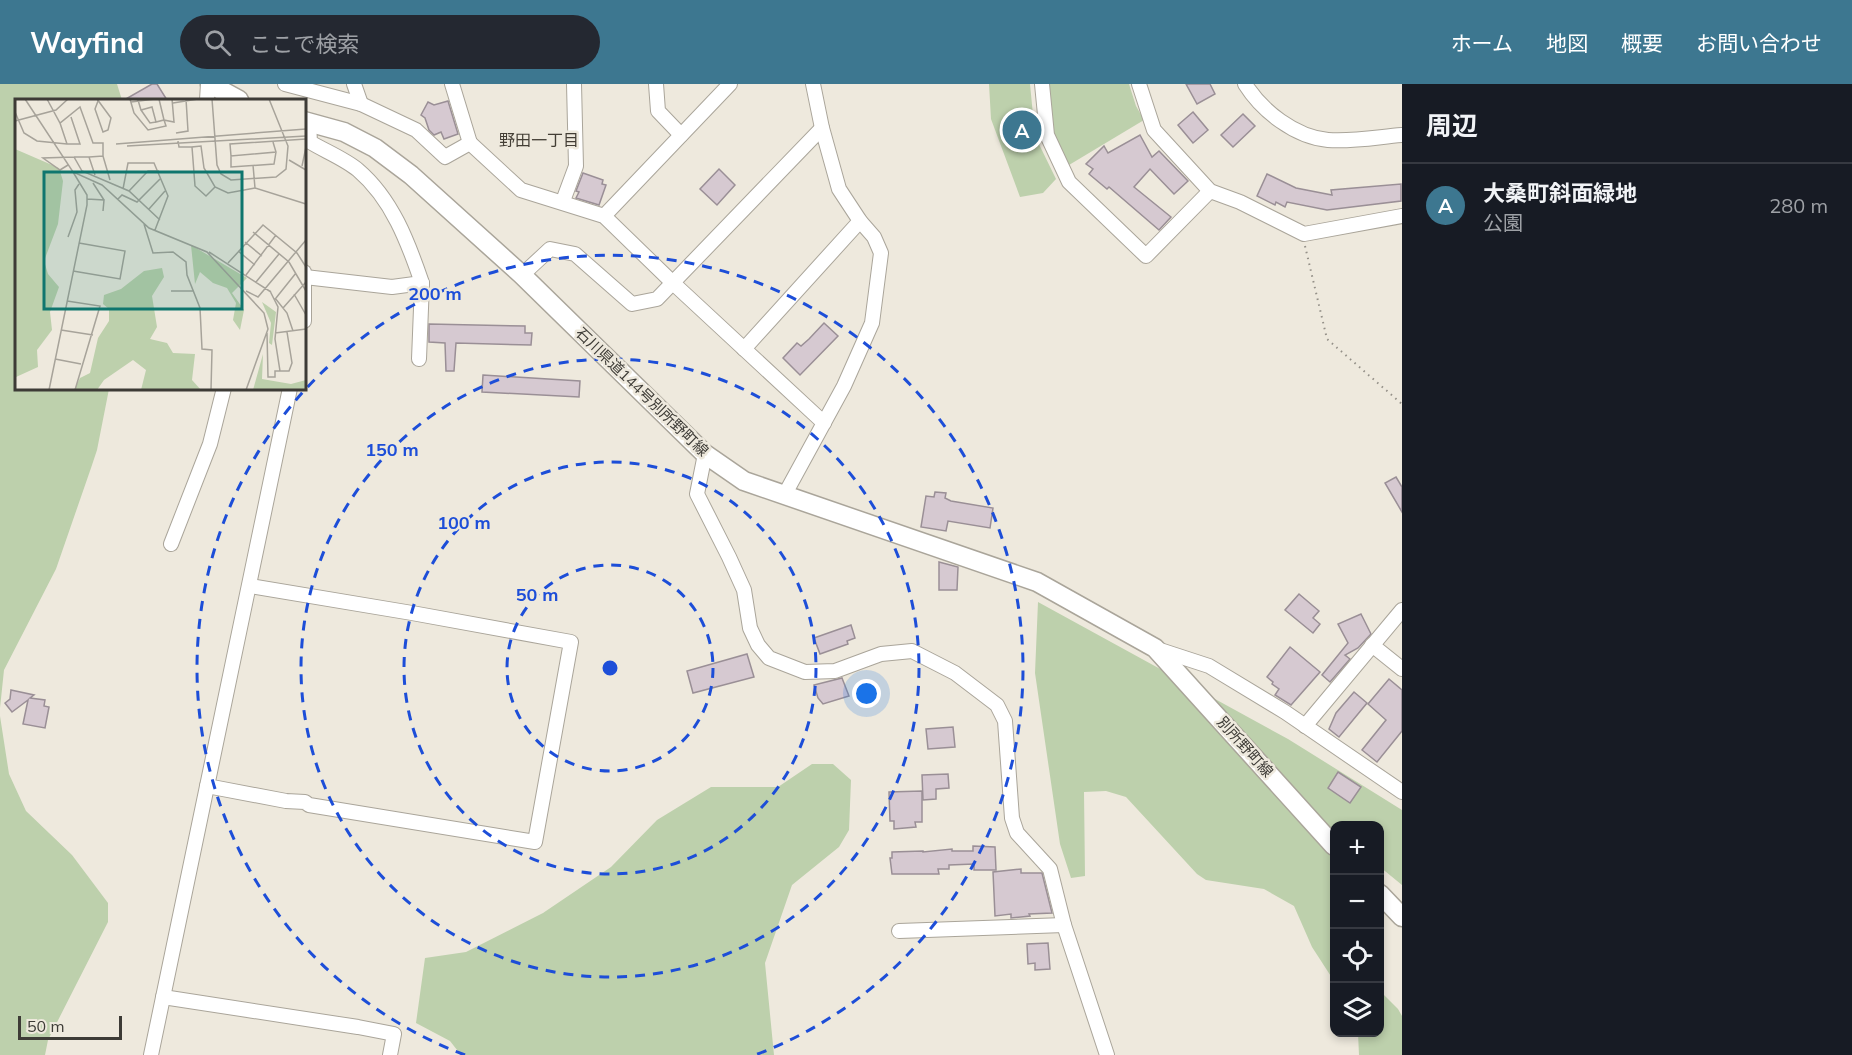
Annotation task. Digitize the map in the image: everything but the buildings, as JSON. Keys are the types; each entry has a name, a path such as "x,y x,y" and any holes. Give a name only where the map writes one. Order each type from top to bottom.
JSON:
{"main road":[{"path":"209,84 237,99"},
{"name":"石川県道144号別所野町線","path":"307,122 344,132 375,148 411,175 522,275 705,454 744,481 1037,582 1155,648"},
{"name":"別所野町線","path":"1155,648 1330,840"},
{"path":"1384,898 1402,917"}],"street":[{"path":"207,99 209,84"},
{"path":"285,84 361,104 416,130 445,157 470,143"},
{"path":"354,84 361,104"},
{"path":"452,84 470,143 521,190 563,201 604,216 673,284 824,423"},
{"path":"563,201 576,166 574,84"},
{"path":"656,84 658,111 681,135"},
{"path":"604,216 730,84"},
{"path":"785,494 844,386 872,323 881,253 874,237 860,221 839,189 822,128 813,84"},
{"path":"1042,84 1047,135 1069,182 1146,256 1210,191"},
{"path":"1139,84 1154,130 1210,191 1240,202 1304,234 1402,216"},
{"path":"1245,84 1253,97 1278,119 1309,135 1326,140 1402,135"},
{"path":"307,122 310,141 357,169 382,195 410,248 422,283 418,359"},
{"path":"522,275 549,249 575,254 632,304 657,299 822,128"},
{"path":"744,349 860,221"},
{"path":"306,277 392,287 422,283"},
{"path":"171,544 210,444 224,390"},
{"path":"151,1055 290,390"},
{"path":"705,454 697,494 744,590 750,628 758,645 769,658 805,672 835,671 881,654 912,651 955,673 997,705 1005,721 1012,818 1017,833 1050,869 1064,925 1107,1055"},
{"path":"207,786 535,842 571,642 250,586"},
{"path":"1305,726 1402,610"},
{"path":"1372,645 1402,669"},
{"path":"1155,648 1209,666 1305,726 1402,792"},
{"path":"899,931 1064,925"},
{"path":"163,997 394,1034 390,1055"}],"path":[{"path":"1304,234 1305,254 1327,339 1402,404"}],"green space":[{"path":"0,84 117,84 122,99 15,99 15,390 109,390 97,450 56,569 4,670 0,708"},
{"path":"989,84 1030,84 1035,136 1056,179 1043,193 1020,197 991,119"},
{"path":"1042,84 1129,84 1136,106 1144,120 1064,168 1047,135"},
{"path":"1038,602 1288,739 1402,810 1402,885 1384,870 1384,821 1330,821 1330,975 1312,947 1294,906 1264,889 1206,880 1197,874 1126,797 1106,791 1084,792 1085,876 1071,878 1060,844 1035,673"},
{"path":"0,716 9,774 26,811 72,855 108,903 108,922 48,1040 45,1055 0,1055"},
{"path":"812,764 833,764 851,780 849,830 839,847 792,885 765,963 774,1055 461,1055 450,1041 416,1023 425,958 466,952 543,913 611,867 657,820 711,787 778,787"},
{"path":"1384,995 1402,1016 1402,1055 1359,1055 1358,1037 1384,1037"}],"place":[{"name":"大桑町斜面緑地","path":"1022,130"}],"district":[{"name":"野田一丁目","path":"539,140"}]}
